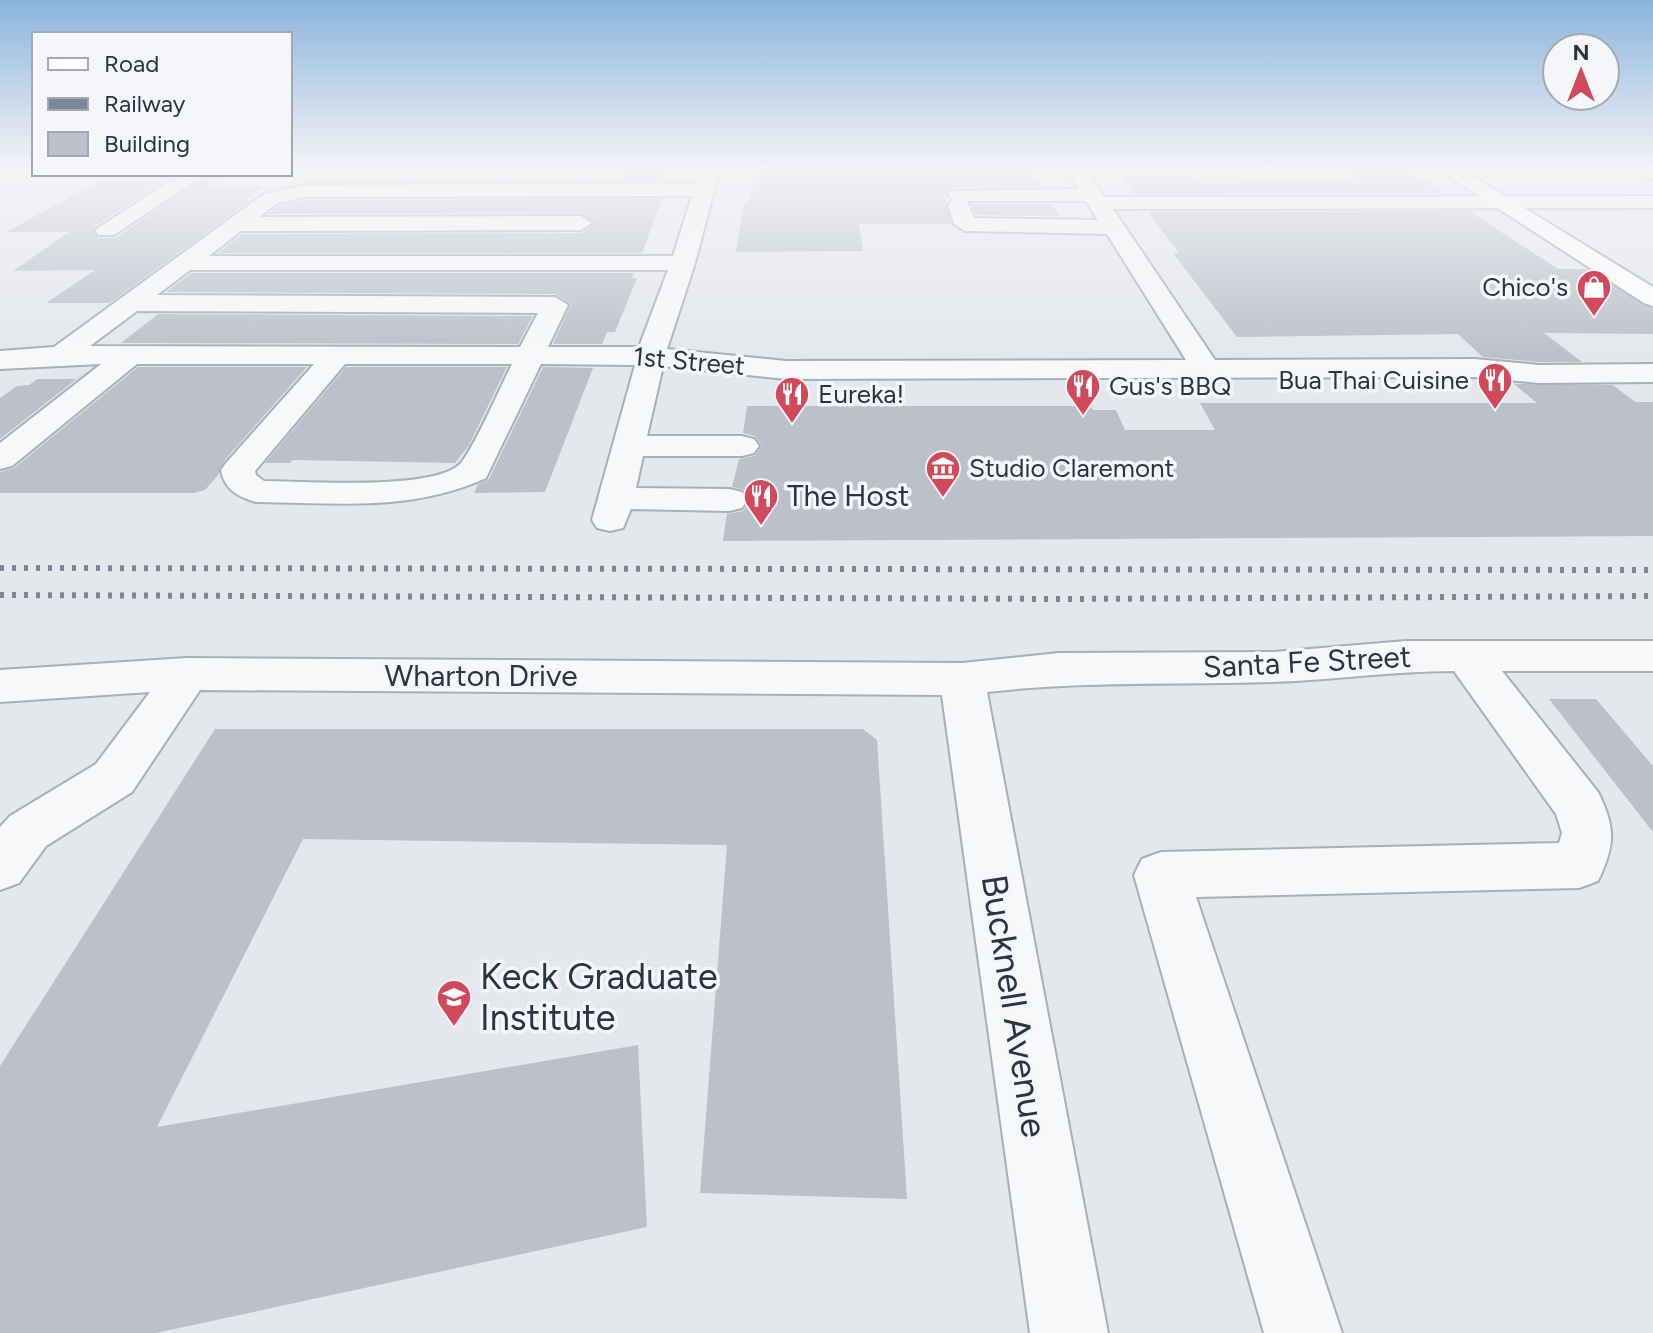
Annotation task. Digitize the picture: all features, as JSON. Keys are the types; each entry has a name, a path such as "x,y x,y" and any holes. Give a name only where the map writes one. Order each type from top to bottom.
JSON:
{"main road":[{"path":"1545,230 1653,298"}],"street":[{"path":"61,355 229,230"},
{"path":"560,263 577,230"},
{"path":"692,230 653,356 613,509 729,500"},
{"path":"1114,230 1207,370"},
{"path":"184,263 683,263"},
{"path":"131,303 555,305 474,471 453,484 422,490 256,491 240,480 238,470 337,355"},
{"path":"1445,341 1475,368"},
{"name":"1st Street","path":"1475,368 1580,354 1653,354"},
{"name":"1st Street","path":"0,360 61,355 532,355 653,356 786,370 1475,368 1593,374 1653,373"},
{"path":"0,459 130,355"},
{"path":"1593,374 1623,397"},
{"path":"631,446 742,446"},
{"name":"Santa Fe Street","path":"962,679 1059,668 1274,667 1406,656 1653,656"},
{"path":"1303,1333 1161,875 1579,865 1588,833 1580,807 1466,656"},
{"path":"9,843 114,778 187,674"},
{"name":"Wharton Drive","path":"0,686 187,674 962,679"},
{"name":"Bucknell Avenue","path":"962,679 1069,1333"}],"building":[{"path":"94,230 98,238 116,238 127,230 210,230 110,303 46,303 95,270 13,271 69,232 7,232"},
{"path":"585,230 650,230 642,253 218,253 242,234 581,233"},
{"path":"740,230 860,230 863,251 736,252"},
{"path":"1162,230 1498,230 1558,269 1586,269 1653,309 1653,334 1544,333 1582,362 1483,357 1458,334 1237,337 1173,253 1179,253"},
{"path":"191,273 634,273 632,278 637,278 615,332 607,332 602,344 553,344 571,304 555,294 166,292"},
{"path":"158,314 533,316 518,344 121,343"},
{"path":"92,367 0,439 0,398 17,386 29,385 37,379 76,379"},
{"path":"138,367 307,367 224,461 219,474 205,490 194,493 0,493 0,472 14,468"},
{"path":"346,367 507,367 469,445 455,463 292,460 290,463 265,463"},
{"path":"543,367 593,368 545,492 474,493 478,484 489,479"},
{"path":"1514,384 1613,385 1635,402 1653,402 1653,536 723,541 727,514 743,511 750,502 745,490 732,487 739,459 755,456 762,446 755,436 743,433 747,406 1091,406 1093,410 1116,410 1125,430 1215,430 1200,403 1537,403"},
{"path":"1549,699 1596,699 1653,766 1653,832"},
{"path":"215,729 863,729 877,740 907,1199 700,1193 727,845 303,839 157,1127 638,1045 647,1227 156,1333 0,1333 0,1066"}],"railway":[{"path":"0,568 1653,570"},
{"path":"0,595 1060,599 1653,596"}],"place":[{"name":"Chico's","path":"1594,318"},
{"name":"Bua Thai Cuisine","path":"1495,411"},
{"name":"Gus's BBQ","path":"1083,417"},
{"name":"Eureka!","path":"792,425"},
{"name":"Studio Claremont","path":"943,499"},
{"name":"The Host","path":"761,527"},
{"name":"Keck Graduate Institute","path":"454,1028"}]}
